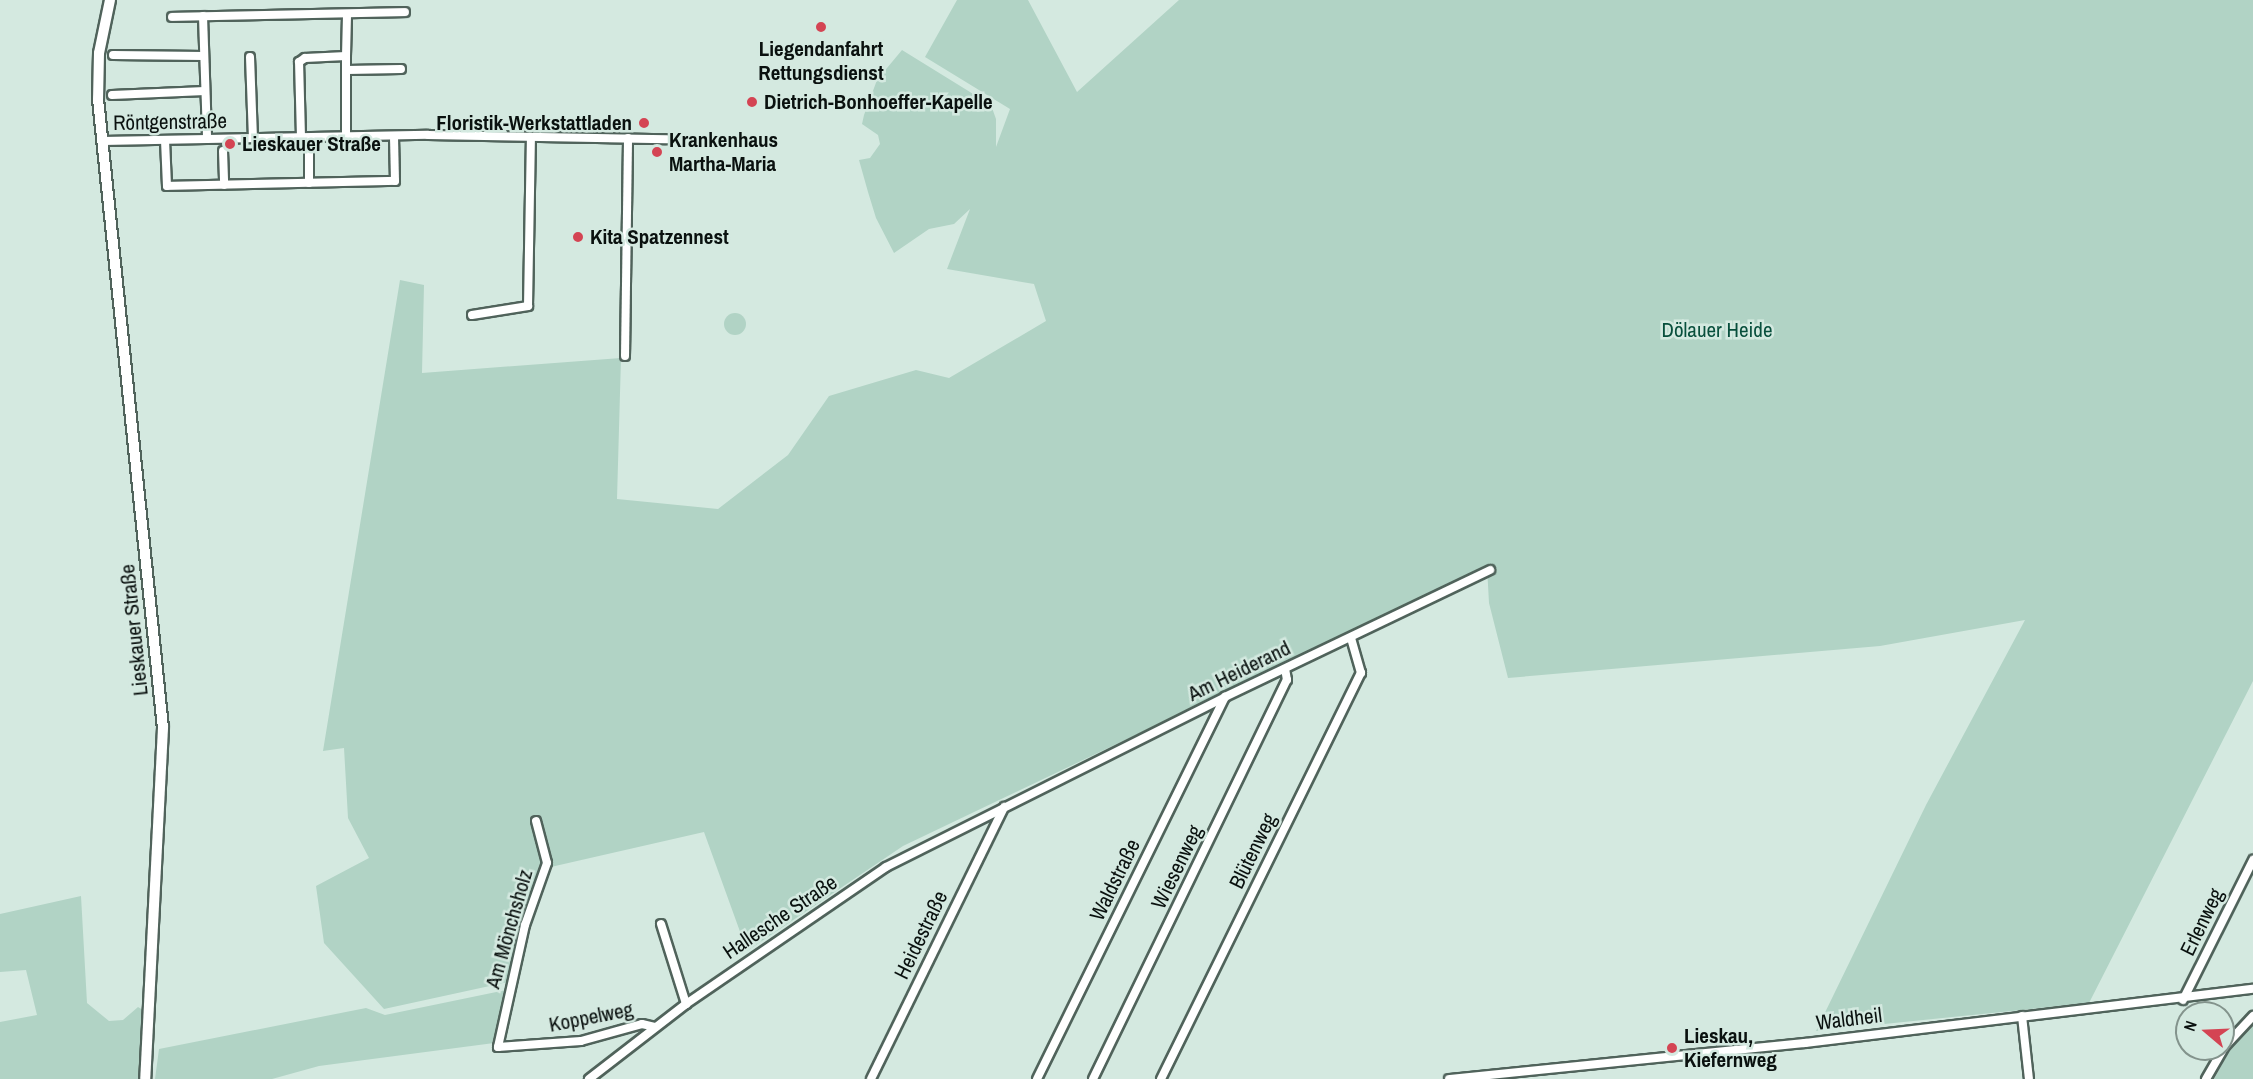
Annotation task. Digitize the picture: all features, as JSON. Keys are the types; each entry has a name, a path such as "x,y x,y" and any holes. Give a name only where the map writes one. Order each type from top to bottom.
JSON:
{"street":[{"name":"Lieskauer Straße","path":"110,0 98,72 103,141 163,728 145,1079"},
{"path":"172,17 405,12"},
{"path":"346,14 346,136"},
{"path":"202,16 207,139"},
{"path":"113,55 204,56"},
{"path":"301,137 299,62 305,58 346,56"},
{"path":"250,57 253,138"},
{"path":"347,70 400,69"},
{"path":"112,95 205,91"},
{"name":"Röntgenstraße","path":"103,141 346,136 667,139"},
{"path":"165,140 166,186 224,185 395,181 394,136"},
{"path":"472,315 480,311 528,306 531,137"},
{"path":"625,356 628,138"},
{"path":"309,148 309,183"},
{"path":"223,151 224,185"},
{"name":"Am Heiderand","path":"1004,807 1225,697 1490,570"},
{"name":"Blütenweg","path":"1161,1079 1361,673 1351,637"},
{"name":"Wiesenweg","path":"1094,1079 1287,680 1285,669"},
{"name":"Waldstraße","path":"1037,1079 1225,697"},
{"name":"Hallesche Straße","path":"589,1079 686,1004 886,867 1004,807"},
{"name":"Heidestraße","path":"871,1079 1004,807"},
{"name":"Am Mönchsholz","path":"498,1047 525,925 547,863 536,821"},
{"name":"Erlenweg","path":"2183,1000 2253,860"},
{"path":"661,924 686,1004"},
{"name":"Waldheil","path":"1449,1079 1805,1043 2022,1016 2183,1000 2253,989"},
{"path":"2022,1016 2029,1079"},
{"path":"2206,1079 2226,1045 2253,1016"},
{"name":"Koppelweg","path":"498,1047 581,1041 642,1024 655,1027"}],"green space":[{"name":"Dölauer Heide","path":"957,0 1028,0 1077,92 1179,0 2253,0 2253,681 2089,1003 1816,1031 1926,805 2025,620 1880,646 1508,678 1489,603 1487,567 903,846 747,951 704,832 542,869 508,982 384,1009 324,943 316,886 369,858 348,818 344,748 323,751 400,280 424,285 422,373 621,358 617,499 718,509 788,455 829,396 916,370 949,378 1046,321 1034,284 947,269 970,209 954,224 929,229 894,253 876,218 859,160 870,158 880,144 878,135 862,124 864,115 877,80 902,50 991,105 996,119 996,147 1010,109 925,57"},
{"path":"735,313 743,316 746,324 743,332 735,335 727,332 724,324 727,316"},
{"path":"81,896 87,1003 109,1021 123,1020 138,1007 143,1010 138,1079 0,1079 0,1022 37,1015 26,970 0,972 0,914"},
{"path":"506,990 494,1043 319,1066 272,1079 155,1079 159,1049 366,1008 385,1015"},
{"path":"2253,1022 2253,1079 2214,1079 2224,1061 2235,1061 2236,1039"}],"place":[{"name":"Liegendanfahrt Rettungsdienst","path":"821,27"},
{"name":"Dietrich-Bonhoeffer-Kapelle","path":"752,102"},
{"name":"Floristik-Werkstattladen","path":"644,123"},
{"name":"Lieskauer Straße","path":"230,144"},
{"name":"Krankenhaus Martha-Maria","path":"657,152"},
{"name":"Kita Spatzennest","path":"578,237"},
{"name":"Lieskau, Kiefernweg","path":"1672,1048"}]}
